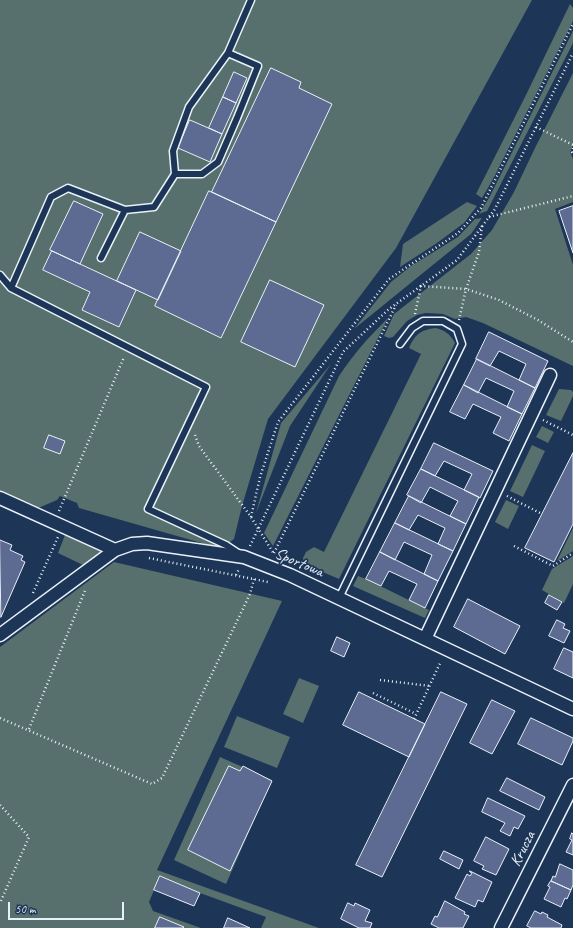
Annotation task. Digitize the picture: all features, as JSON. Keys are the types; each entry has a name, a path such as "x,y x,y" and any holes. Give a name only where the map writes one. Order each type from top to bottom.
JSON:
{"street":[{"path":"425,638 550,375"},
{"path":"0,498 115,550"},
{"name":"Sportowa","path":"0,635 115,550 132,544 147,543 244,557 290,575 573,709"},
{"name":"Krucza","path":"501,928 573,785"}],"lane":[{"path":"11,288 51,197 68,188 126,210 154,207 175,174 173,150 189,107 228,53 251,0"},
{"path":"175,174 202,174 218,162 258,66 228,53"},
{"path":"101,258 126,210"},
{"path":"0,275 11,288 206,387 148,509 226,545 244,557"},
{"path":"339,598 462,344 457,329 443,321 423,321 412,328 400,344"}],"path":[{"path":"251,517 260,477 278,422 389,280 458,233 481,208 573,24"},
{"path":"236,576 343,352 396,304 457,260 495,208 573,53"},
{"path":"536,127 573,145"},
{"path":"573,148 573,153"},
{"path":"489,217 573,196"},
{"path":"457,329 466,289 480,252 482,226"},
{"path":"421,286 466,289 505,303 538,320 573,342"},
{"path":"412,328 421,286"},
{"path":"274,554 396,304"},
{"path":"34,610 31,596 62,528 58,524 65,498 128,347"},
{"path":"540,418 573,435"},
{"path":"190,421 199,446 251,517 274,554 281,557"},
{"path":"504,494 542,514"},
{"path":"514,546 552,566 573,553"},
{"path":"145,557 275,584"},
{"path":"0,718 29,729 152,784 162,778 250,594 254,579"},
{"path":"29,729 86,588"},
{"path":"414,719 442,659"},
{"path":"380,680 430,686"},
{"path":"373,693 416,714"},
{"path":"0,805 29,837 0,903"}],"green space":[{"path":"0,0 532,0 396,248 268,419 242,506 234,539 219,548 79,508 77,503 60,496 57,500 36,509 0,493"},
{"path":"570,4 573,8 573,21 482,198 476,194"},
{"path":"573,31 573,43 487,211 479,214 489,198"},
{"path":"573,73 573,145 570,152 573,159 573,202 555,209 573,265 573,366 483,323 466,317 455,319 443,314 426,313 417,315 407,321 393,337 389,338 384,336 394,314 471,254 492,230 514,192"},
{"path":"467,202 477,206 464,223 400,267 403,244"},
{"path":"482,218 471,234 354,329 391,282 411,266 458,237 475,219"},
{"path":"388,318 273,546 264,533 339,376 362,346"},
{"path":"435,328 447,333 455,343 339,579 304,564 303,558 306,552 314,547 324,552 421,354 409,348 411,343 416,336 422,332"},
{"path":"331,364 290,426 256,513 281,423"},
{"path":"559,389 571,390 573,392 573,396 561,421 546,415"},
{"path":"542,426 554,432 548,443 536,437"},
{"path":"532,445 545,451 523,497 510,491"},
{"path":"506,500 519,506 508,529 495,522"},
{"path":"573,528 573,551 557,561"},
{"path":"65,535 103,551 83,565 58,553"},
{"path":"573,556 573,584 564,603 542,590 552,569"},
{"path":"114,562 282,601 157,870 319,928 261,928 266,917 200,893 160,876 149,902 153,911 201,928 0,928 0,647"},
{"path":"358,576 429,610 425,618 353,586"},
{"path":"299,678 319,686 303,723 283,714"},
{"path":"237,716 290,737 277,768 224,747"},
{"path":"220,757 272,780 226,884 174,860"}],"building":[{"path":"271,68 301,82 299,88 332,104 276,222 212,192"},
{"path":"234,72 247,78 236,103 223,97"},
{"path":"223,97 236,103 222,134 209,128"},
{"path":"190,120 222,134 210,162 178,148"},
{"path":"209,191 276,222 221,338 155,306"},
{"path":"74,201 103,214 80,264 50,250"},
{"path":"573,206 573,253 559,211"},
{"path":"140,232 181,251 158,300 117,281"},
{"path":"52,251 136,290 119,327 82,310 90,292 43,270"},
{"path":"270,280 324,305 295,367 241,342"},
{"path":"489,332 548,361 535,388 519,380 526,364 499,351 490,366 476,359"},
{"path":"477,359 535,388 522,414 507,407 514,391 486,378 478,393 464,385"},
{"path":"464,385 522,414 509,441 493,433 501,417 473,404 465,419 450,412"},
{"path":"49,435 65,441 60,454 44,448"},
{"path":"434,443 493,471 480,498 464,490 472,474 444,461 435,476 421,469"},
{"path":"573,453 573,524 554,562 525,548"},
{"path":"421,469 479,497 466,524 450,516 458,501 430,487 421,503 407,495"},
{"path":"409,496 466,524 453,551 438,544 445,528 418,515 409,530 395,523"},
{"path":"395,523 453,551 438,581 424,574 432,555 404,542 395,560 380,552"},
{"path":"0,540 12,545 10,550 23,556 21,560 25,562 1,617"},
{"path":"380,552 438,581 425,608 409,600 417,584 389,571 381,586 366,579"},
{"path":"549,595 562,602 557,610 545,603"},
{"path":"468,599 520,626 505,654 454,627"},
{"path":"557,620 565,624 563,628 570,631 564,643 549,636"},
{"path":"337,637 350,643 344,657 331,651"},
{"path":"564,648 573,652 573,678 554,669"},
{"path":"359,692 425,724 409,757 343,725"},
{"path":"441,692 467,704 382,877 356,865"},
{"path":"492,700 515,711 492,754 470,743"},
{"path":"531,718 573,738 562,765 518,744"},
{"path":"229,766 240,771 243,766 272,781 230,871 188,850"},
{"path":"507,778 545,797 539,810 500,791"},
{"path":"488,798 525,816 518,829 514,827 510,836 500,831 505,823 482,812"},
{"path":"572,833 573,855 566,852 572,840 570,839"},
{"path":"486,837 509,849 496,875 482,869 484,866 474,861"},
{"path":"444,851 463,860 459,869 440,859"},
{"path":"560,864 573,870 573,885 571,890 551,881 553,876 555,877"},
{"path":"470,871 492,882 483,902 478,900 475,907 455,898 467,874 470,876 472,873"},
{"path":"160,876 200,893 194,906 154,890"},
{"path":"551,881 571,890 561,907 544,899 550,887 548,886"},
{"path":"445,901 465,912 464,914 469,916 463,928 439,928 431,924 435,916 437,917"},
{"path":"348,903 354,906 355,903 370,910 365,921 372,923 370,928 359,928 341,919"},
{"path":"535,911 548,915 547,917 562,925 561,928 531,928 527,926"},
{"path":"160,917 184,927 155,928"},
{"path":"228,918 250,928 224,928"}]}
